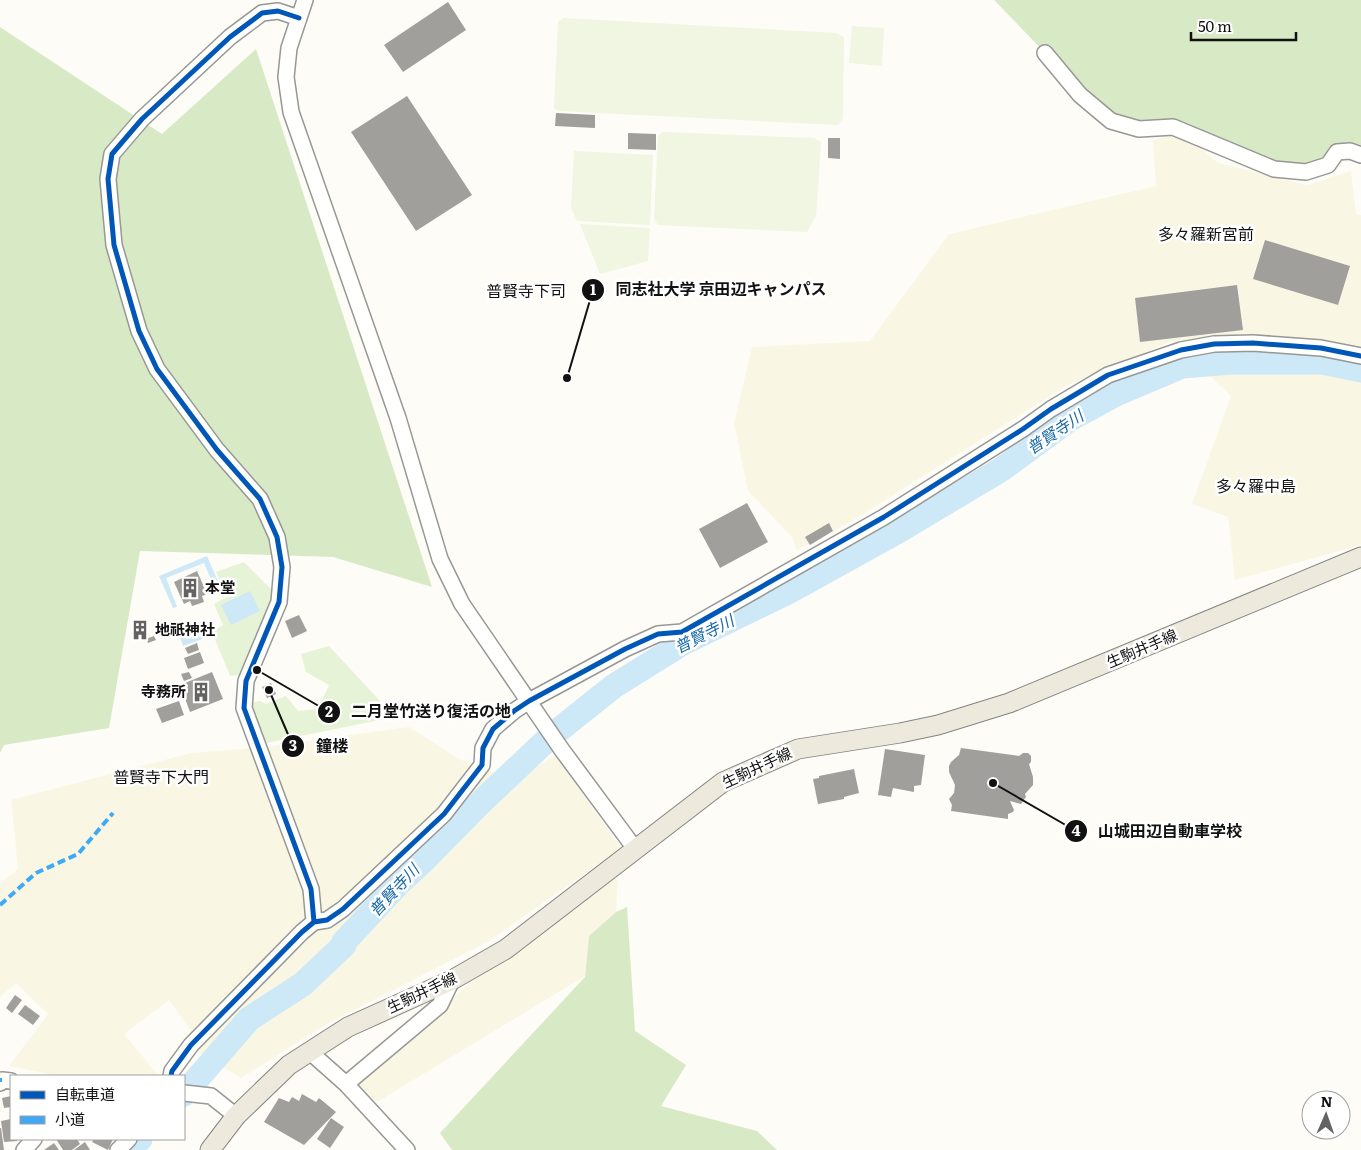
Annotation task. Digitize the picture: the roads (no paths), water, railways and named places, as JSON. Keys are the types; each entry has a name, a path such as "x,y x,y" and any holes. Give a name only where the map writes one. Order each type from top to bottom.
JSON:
{"main road":[{"name":"生駒井手線","path":"210,1150 236,1116 289,1066 348,1027 452,980 506,949 723,782 798,749 938,725 1009,704 1361,557"}],"street":[{"path":"305,0 289,48 286,78 291,112 398,418 440,559 462,604 562,750 636,850"},
{"path":"299,18 278,12 262,13 230,37 142,119 112,154 108,179 114,245 139,331 157,369 218,450 260,499 277,536 282,567 279,602 246,681 244,708 310,889 314,922"},
{"path":"1045,54 1080,95 1111,121 1139,129 1173,127 1274,169 1306,172 1328,165 1337,152 1350,151 1361,155"},
{"path":"171,1075 191,1044 314,922 327,920 343,909 444,814 482,765 483,748 493,729 532,705 625,649 658,634 682,632 700,623 884,517 1051,409 1108,376 1182,350 1214,344 1253,343 1321,348 1361,356"},
{"path":"346,1084 440,1005 452,980"},
{"path":"310,1052 346,1084 407,1150"},
{"path":"185,1093 211,1096 236,1116"},
{"path":"24,1150 33,1140"},
{"path":"118,1150 128,1140"}],"water":[{"path":"207,556 222,591 217,593 204,563 166,578 177,607 173,608 159,576"},
{"path":"250,591 260,611 231,625 221,605"},
{"path":"186,622 192,639 204,635 205,638 183,646 176,626"}],"waterway":[{"name":"普賢寺川","path":"185,1093 249,1019 303,984 344,945 344,942 399,883 550,737 614,686 683,643 788,592 900,530 1002,469 1070,419 1116,394 1182,366 1232,362 1322,362 1361,370"},
{"name":"普賢寺川","path":"129,1150 139,1140"}],"place":[{"name":"同志社大学 京田辺キャンパス","path":"567,378"},
{"name":"本堂","path":"190,588"},
{"name":"地祇神社","path":"140,630"},
{"name":"二月堂竹送り復活の地","path":"257,670"},
{"name":"鐘楼","path":"269,690"},
{"name":"寺務所","path":"201,692"},
{"name":"山城田辺自動車学校","path":"993,783"}],"district":[{"name":"多々羅新宮前","path":"1206,234"},
{"name":"普賢寺下司","path":"526,291"},
{"name":"多々羅中島","path":"1256,486"},
{"name":"普賢寺下大門","path":"161,777"}]}
